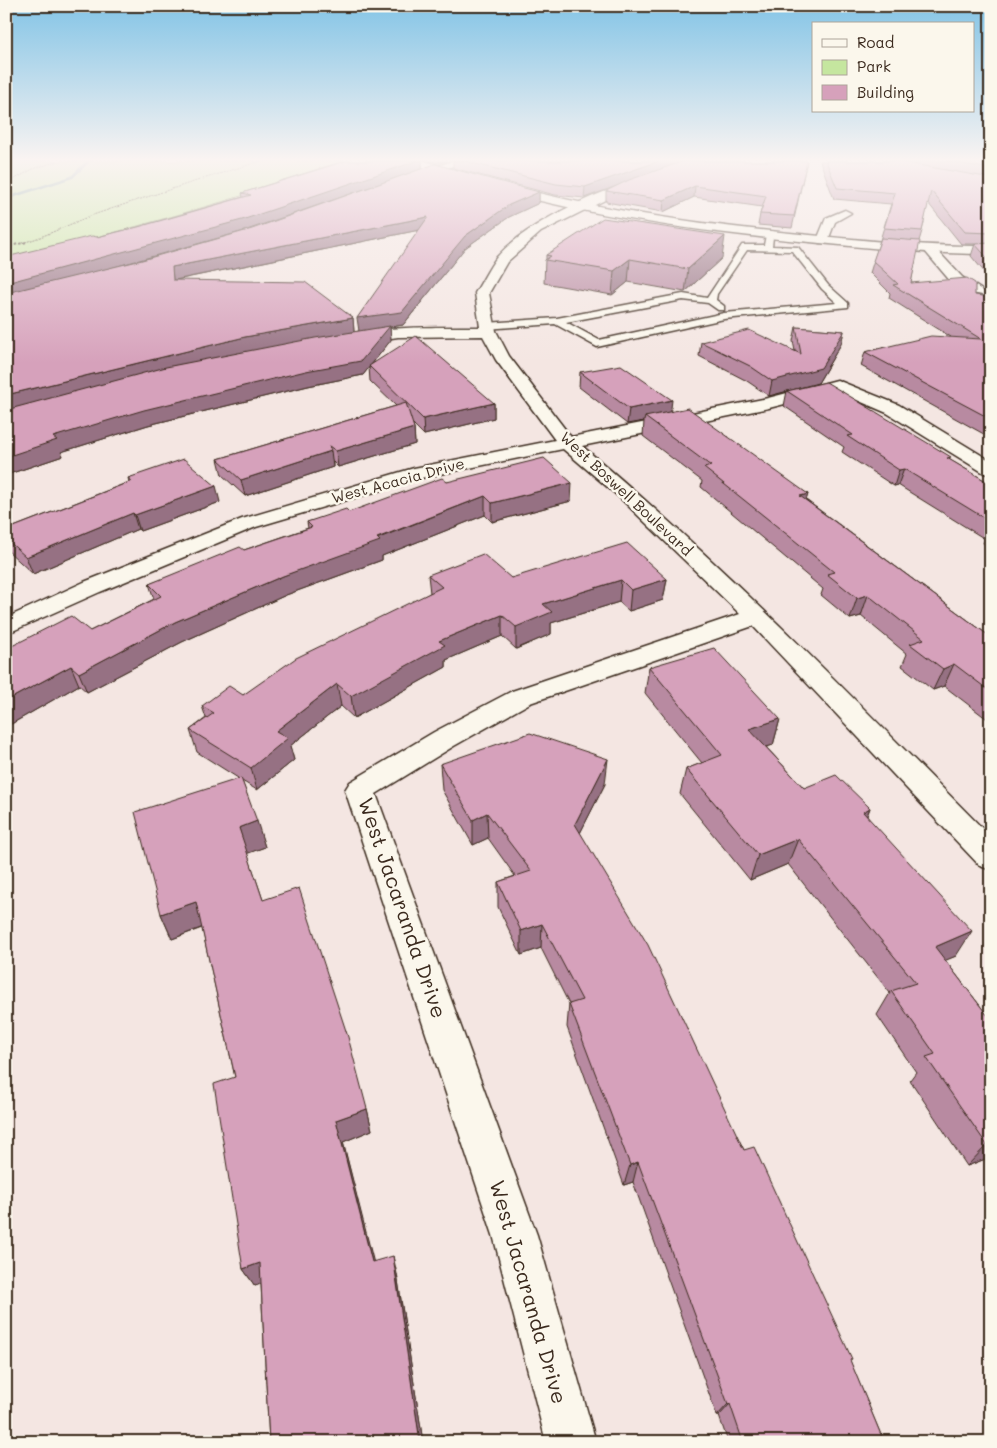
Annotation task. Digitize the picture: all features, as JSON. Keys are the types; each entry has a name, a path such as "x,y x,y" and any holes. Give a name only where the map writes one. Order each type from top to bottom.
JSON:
{"street":[{"name":"West Boswell Boulevard","path":"538,229 502,260 482,293 487,329 502,357 566,442 625,492 757,616 991,858"},
{"path":"696,229 768,242 822,240 930,250 991,250"},
{"path":"822,240 827,229"},
{"path":"930,250 957,280 991,302"},
{"path":"335,342 398,332 487,329"},
{"name":"West Acacia Drive","path":"6,627 92,587 249,523 422,472 769,403 837,385 893,409 991,469"},
{"name":"West Jacaranda Drive","path":"571,1442 515,1235 360,790 444,739 521,697 757,616"}],"lane":[{"path":"557,321 597,344 732,316 845,305 825,288 795,249 768,242 745,247 714,290 711,301"},
{"path":"487,329 557,321 683,297 711,301 732,316"}],"path":[{"path":"6,247 44,237 61,229"}],"green space":[{"path":"6,229 127,229 93,238 6,260"}],"building":[{"path":"132,229 210,229 6,283 6,257 92,236 97,237"},
{"path":"252,229 369,229 172,267 173,280 305,282 353,318 245,337 6,395 6,293 142,260"},
{"path":"420,229 476,229 465,236 402,312 357,318"},
{"path":"587,229 675,229 725,236 688,269 630,259 614,271 545,260 551,256 546,255"},
{"path":"891,229 923,229 922,231"},
{"path":"962,229 991,229 991,233 965,232"},
{"path":"881,238 920,241 911,283 967,278 975,283 975,295 991,297 991,419 865,352 931,336 981,339 893,285 898,284 873,261"},
{"path":"991,243 991,262 975,244"},
{"path":"390,326 361,361 306,371 144,410 53,437 57,440 6,457 6,410 166,367 315,338"},
{"path":"796,327 844,331 821,368 772,381 750,366 701,342 749,330 801,354"},
{"path":"416,336 494,403 423,419 369,366"},
{"path":"621,365 672,400 629,409 580,372"},
{"path":"826,382 951,457 947,458 991,484 991,522 904,469 899,470 847,436 853,435 787,391"},
{"path":"406,403 414,428 336,451 329,446 331,451 241,480 218,459"},
{"path":"688,408 808,494 800,496 988,635 991,634 991,692 954,664 943,669 910,644 924,639 868,595 857,598 827,574 834,572 704,468 711,466 645,417"},
{"path":"544,458 572,483 492,503 485,496 377,538 380,541 283,576 175,622 79,673 71,666 6,701 6,649 71,616 90,631 161,596 149,584 240,547 244,550 312,527 307,522 346,509 349,512 442,478 447,482"},
{"path":"184,459 216,486 135,515 133,513 26,557 6,539 6,530 132,481 128,478"},
{"path":"627,543 667,579 631,590 621,580 543,604 552,612 516,627 502,615 439,641 445,645 351,696 337,684 276,731 288,738 251,768 190,730 214,713 202,706 229,686 243,695 296,658 442,587 428,575 483,554 511,578"},
{"path":"714,648 780,719 749,729 804,788 836,775 870,808 863,812 972,931 935,947 991,1020 991,1144 987,1145 926,1057 935,1054 891,991 916,983 798,839 758,855 686,769 722,755 649,667"},
{"path":"530,733 608,759 575,824 648,945 744,1150 754,1147 852,1359 850,1360 884,1442 743,1442 638,1162 630,1165 569,1004 582,1000 542,924 521,931 498,882 531,871 487,813 473,820 440,764"},
{"path":"241,778 257,821 239,828 263,900 299,888 348,1037 367,1109 336,1120 372,1262 393,1256 420,1442 269,1442 260,1263 243,1269 214,1084 235,1077 196,902 161,914 135,812"}]}
